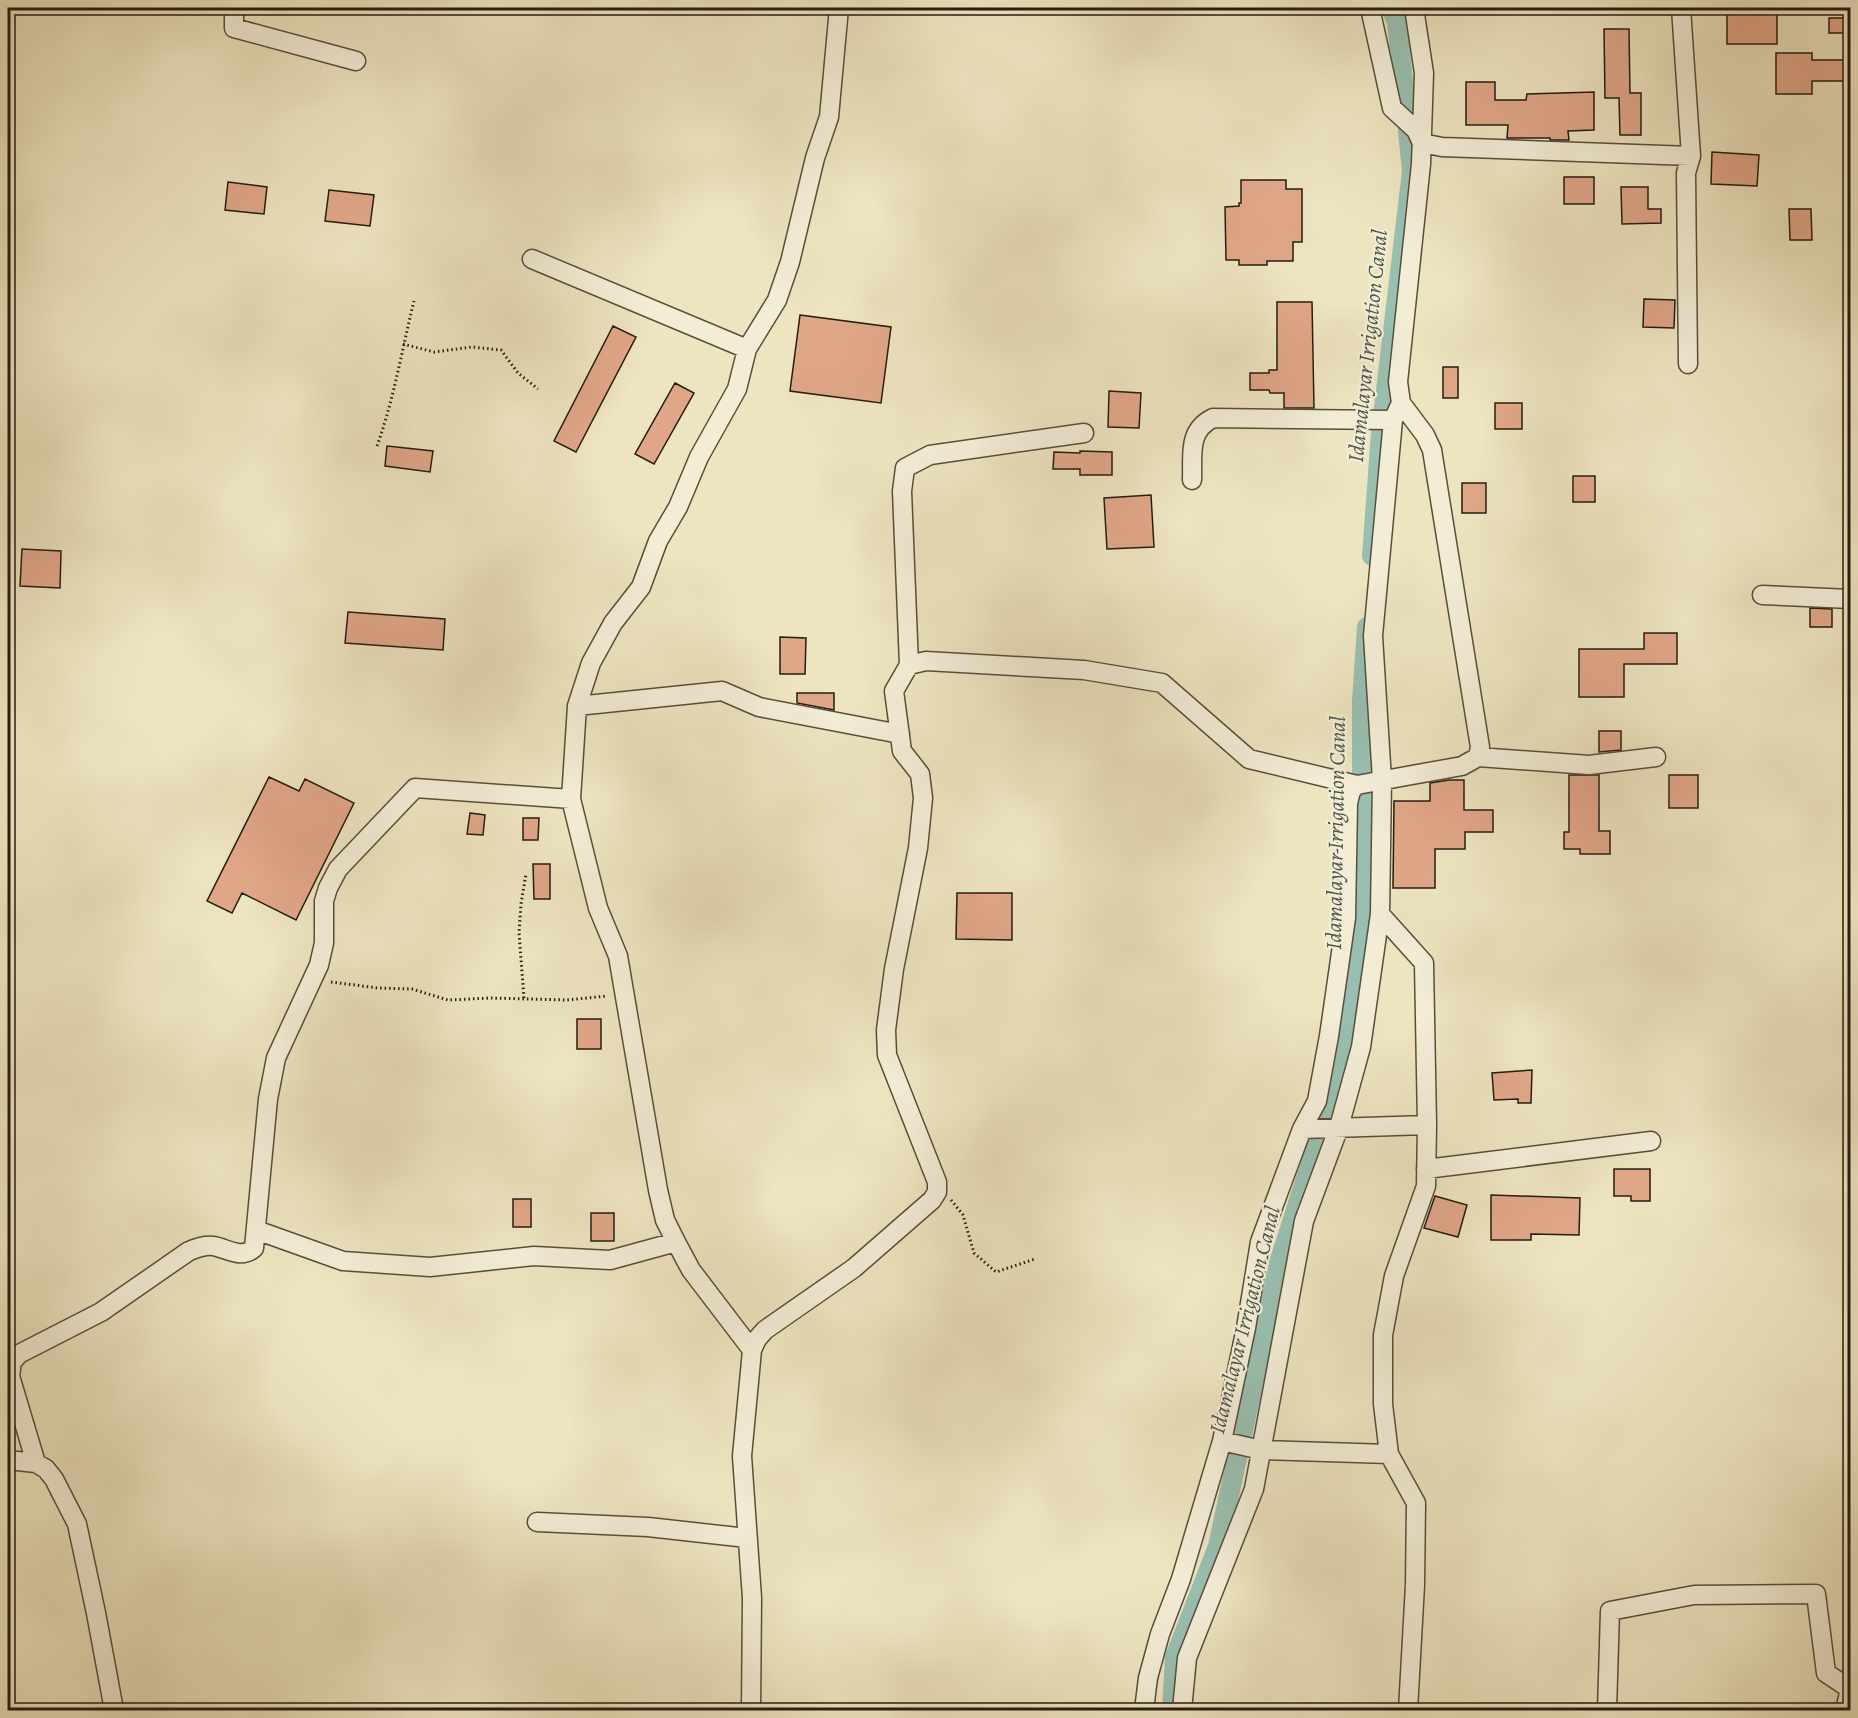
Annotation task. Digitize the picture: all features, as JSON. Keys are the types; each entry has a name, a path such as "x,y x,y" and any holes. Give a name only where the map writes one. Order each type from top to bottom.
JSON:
{"street":[{"path":"234,8 234,28 356,61"},
{"path":"752,1350 691,1270 665,1220 618,956 598,908 571,799 577,706 591,663 613,623 640,587 658,541 678,507 699,457 737,389 747,349 777,300 790,262 815,158 829,117 838,8"},
{"path":"1370,8 1392,108 1419,137 1442,147 1691,156"},
{"path":"1414,8 1424,74 1398,382 1401,403 1425,435 1432,450 1480,747 1478,757"},
{"path":"1682,8 1691,156 1686,173 1688,364"},
{"path":"532,259 747,349"},
{"path":"1182,1710 1187,1658 1254,1489 1304,1221 1339,1127 1361,1047 1380,914 1382,780 1374,636 1393,420 1401,403"},
{"path":"1192,480 1194,437 1202,424 1213,418 1393,420"},
{"path":"751,1710 752,1598 742,1456 752,1350 757,1339 765,1330 854,1268 932,1200 937,1192 937,1182 887,1055 886,1030 894,969 918,848 923,798 920,774 902,751 894,691 909,665 902,491 904,468 930,455 1084,433"},
{"path":"1762,595 1851,599"},
{"path":"909,665 926,661 1084,670 1162,683 1249,759 1357,785 1462,766 1478,757 1589,765 1656,757"},
{"path":"577,706 722,691 759,708 900,734"},
{"path":"1144,1710 1148,1678 1160,1634 1181,1579 1222,1441 1246,1328 1260,1242 1302,1129 1317,1101 1346,918 1348,803 1351,791 1357,785"},
{"path":"36,1463 10,1376 12,1362 19,1354 101,1312 189,1251 200,1246 212,1246 239,1254 248,1254 254,1248 268,1099 276,1058 319,965 324,943 324,901 338,869 415,788 571,799"},
{"path":"1380,914 1424,963 1426,1186 1394,1276 1383,1335 1383,1404 1389,1454 1416,1503 1415,1585 1408,1710"},
{"path":"1302,1129 1427,1125"},
{"path":"1426,1169 1651,1141"},
{"path":"256,1230 343,1261 430,1267 534,1256 610,1260 676,1242"},
{"path":"1222,1441 1261,1450 1389,1454"},
{"path":"8,1460 36,1463 46,1469 54,1479 77,1524 114,1710"},
{"path":"537,1522 648,1527 747,1538"},
{"path":"1607,1710 1610,1611 1694,1595 1816,1594 1827,1673 1850,1689 1845,1710"}],"path":[{"path":"377,446 391,408 395,379 414,301"},
{"path":"403,344 434,352 472,347 501,350 519,373 538,389"},
{"path":"524,998 519,933 526,874"},
{"path":"311,980 378,988 412,989 448,1000 524,998 567,1000 624,995"},
{"path":"937,1182 963,1215 974,1253 996,1272 1035,1259"}],"building":[{"path":"1727,14 1777,14 1777,44 1727,44"},
{"path":"1829,18 1851,18 1851,33 1829,33"},
{"path":"1604,29 1629,29 1630,93 1641,93 1641,135 1620,135 1619,98 1605,98"},
{"path":"1776,53 1812,53 1812,60 1851,60 1851,81 1812,81 1812,94 1776,94"},
{"path":"1466,82 1495,82 1495,100 1526,100 1527,94 1594,92 1594,130 1568,131 1569,140 1550,140 1550,138 1507,138 1508,125 1466,125"},
{"path":"1712,152 1759,155 1757,186 1711,184"},
{"path":"1564,177 1594,177 1594,204 1564,204"},
{"path":"1241,180 1286,180 1286,189 1302,189 1302,242 1293,242 1293,261 1267,261 1267,265 1239,265 1239,260 1226,260 1225,207 1239,206 1241,203"},
{"path":"228,182 267,187 264,214 225,210"},
{"path":"1621,187 1648,187 1648,209 1661,209 1661,223 1622,224"},
{"path":"329,190 374,195 370,226 325,221"},
{"path":"1789,209 1811,209 1812,240 1790,240"},
{"path":"1644,299 1675,300 1674,328 1643,327"},
{"path":"1277,302 1312,302 1314,408 1284,408 1284,393 1250,390 1250,373 1269,373 1269,370 1277,370"},
{"path":"800,315 891,327 881,403 790,391"},
{"path":"613,326 636,337 576,452 554,441"},
{"path":"1443,367 1458,367 1458,398 1443,398"},
{"path":"675,383 694,393 654,464 635,454"},
{"path":"1109,391 1141,393 1139,428 1108,427"},
{"path":"1495,403 1522,403 1522,429 1495,429"},
{"path":"387,446 433,451 430,472 385,466"},
{"path":"1080,451 1112,452 1112,475 1080,475 1080,469 1053,469 1054,452 1080,453"},
{"path":"1573,476 1595,476 1595,502 1573,502"},
{"path":"1462,483 1486,483 1486,513 1462,513"},
{"path":"1151,495 1154,547 1107,549 1104,498"},
{"path":"22,549 61,551 60,588 20,586"},
{"path":"1810,608 1832,609 1832,627 1810,627"},
{"path":"348,612 445,619 443,650 345,643"},
{"path":"1644,633 1677,633 1677,664 1624,664 1624,697 1579,697 1579,649 1644,649"},
{"path":"780,637 806,638 805,674 780,674"},
{"path":"797,693 834,693 834,710 797,703"},
{"path":"1599,731 1621,731 1621,750 1599,752"},
{"path":"1569,775 1599,775 1599,831 1610,831 1610,854 1580,854 1580,849 1564,849 1564,832 1569,832"},
{"path":"1669,775 1698,775 1698,808 1669,808"},
{"path":"269,777 299,791 305,779 354,803 296,920 242,893 232,913 207,901"},
{"path":"1464,780 1464,810 1493,810 1493,832 1465,832 1465,849 1435,849 1435,888 1393,888 1394,801 1430,801 1430,783"},
{"path":"470,813 485,815 483,835 467,834"},
{"path":"523,818 539,818 538,840 523,840"},
{"path":"533,864 550,864 550,899 534,899"},
{"path":"957,893 1012,893 1012,940 956,939"},
{"path":"577,1019 601,1019 601,1049 577,1049"},
{"path":"1532,1070 1531,1103 1518,1103 1518,1099 1494,1100 1492,1073"},
{"path":"1614,1169 1650,1169 1650,1201 1631,1201 1631,1196 1614,1196"},
{"path":"1491,1195 1580,1198 1579,1235 1531,1234 1531,1240 1491,1240"},
{"path":"1435,1196 1467,1205 1458,1237 1424,1228"},
{"path":"513,1199 531,1199 531,1227 513,1227"},
{"path":"591,1213 614,1213 614,1241 591,1241"}],"waterway":[{"name":"Idamalayar Irrigation Canal","path":"1372,556 1381,433 1412,171 1397,22 1391,8"},
{"name":"Idamalayar Irrigation Canal","path":"1172,1710 1175,1657 1218,1546 1279,1263 1330,1103 1362,944 1362,701 1367,627"}]}
